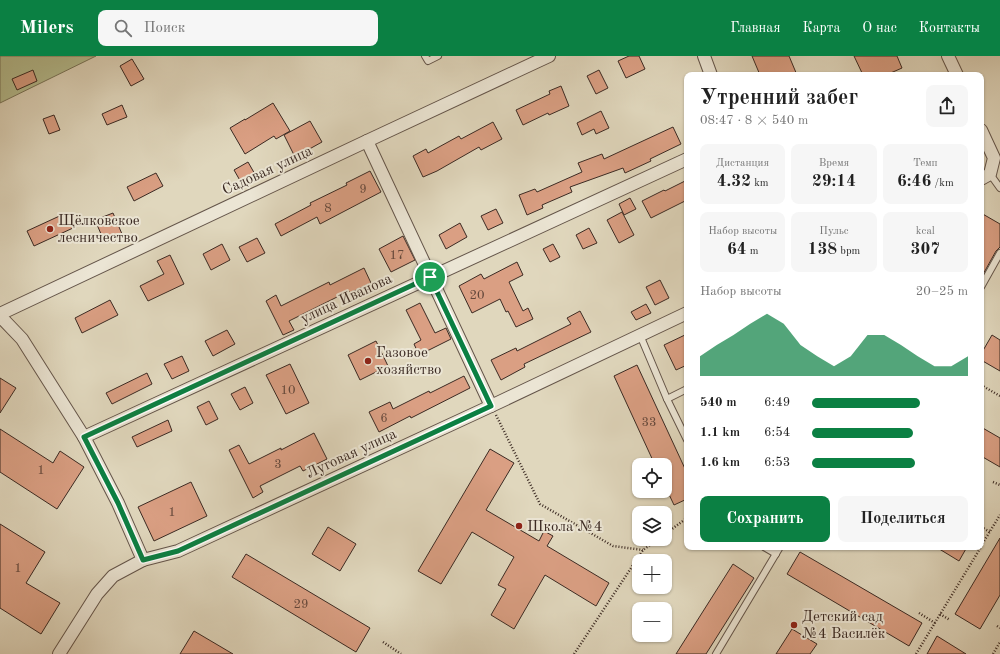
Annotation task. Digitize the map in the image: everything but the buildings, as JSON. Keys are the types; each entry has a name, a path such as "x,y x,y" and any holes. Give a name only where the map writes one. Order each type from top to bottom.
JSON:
{"street":[{"path":"704,56 710,72"},
{"path":"948,56 956,72"},
{"name":"Садовая улица","path":"0,315 543,57"},
{"path":"984,136 994,158 986,176"},
{"path":"367,141 491,406"},
{"name":"улица Иванова","path":"84,437 684,160"},
{"name":"Луговая улица","path":"59,654 97,594 113,576 143,560 178,551 491,406 684,314"},
{"path":"0,315 22,339 84,437 118,503 143,560"}],"lane":[{"path":"425,56 428,61 438,56"},
{"path":"986,176 1000,188"},
{"path":"984,282 1000,253"},
{"path":"640,335 667,399 684,434"},
{"path":"667,399 684,390"},
{"path":"769,550 776,554"},
{"path":"716,654 778,550"}],"path":[{"path":"984,387 1000,396"},
{"path":"491,406 540,504 613,546 643,550"},
{"path":"993,482 1000,486"},
{"path":"984,542 1000,515"},
{"path":"672,529 684,520"},
{"path":"984,529 990,532"},
{"path":"574,654 643,550 648,546"},
{"path":"916,654 979,550"},
{"path":"919,613 935,623"},
{"path":"940,614 950,620"},
{"path":"383,642 401,654"},
{"path":"993,654 1000,642"}],"green space":[{"path":"0,56 96,56 0,103"}],"place":[{"name":"Щёлковское лесничество","path":"50,229"},
{"name":"Газовое хозяйство","path":"368,361"},
{"name":"Школа №4","path":"519,526"},
{"name":"Детский сад №4 Василёк","path":"794,625"}],"route":[{"path":"430,277 491,406 178,551 143,560 118,503 84,437 430,277"}]}
